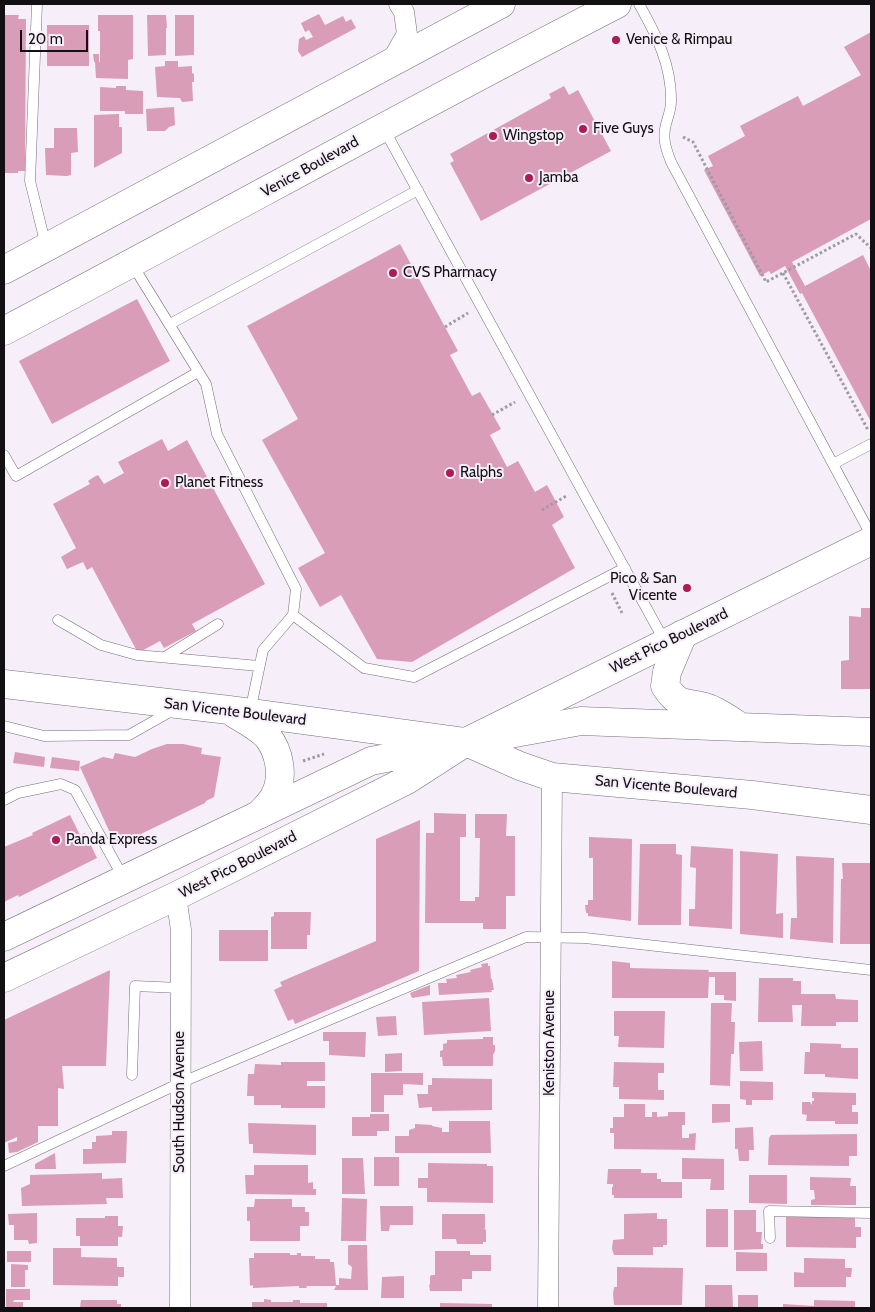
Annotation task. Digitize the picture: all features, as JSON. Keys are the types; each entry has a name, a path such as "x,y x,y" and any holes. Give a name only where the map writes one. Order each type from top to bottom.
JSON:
{"main road":[{"path":"4,270 501,4"},
{"name":"Venice Boulevard","path":"4,331 132,264 383,127 617,4"},
{"name":"West Pico Boulevard","path":"4,978 176,896 407,780 466,742 871,540"},
{"path":"675,639 665,686 672,696 681,702 706,707 742,727"},
{"name":"San Vicente Boulevard","path":"4,684 466,742 520,766 552,777 752,795 871,810"},
{"path":"176,896 192,878 256,836 260,828 260,814 275,795 280,776 278,755 266,736 239,712"},
{"name":"San Vicente Boulevard","path":"466,742 581,721 871,732"},
{"name":"West Pico Boulevard","path":"4,936 371,761 466,742"}],"street":[{"path":"391,62 407,34 404,12 399,4"},
{"name":"Keniston Avenue","path":"548,1308 552,777"},
{"name":"South Hudson Avenue","path":"176,896 181,930 180,1308"}],"lane":[{"path":"36,4 30,181 47,247"},
{"path":"639,4 651,25 667,62 671,104 664,138 670,162 871,535"},
{"path":"383,127 625,568 675,639"},
{"path":"170,324 418,190"},
{"path":"132,264 206,384 217,434 296,589 293,614 263,650 260,666 239,712"},
{"path":"4,456 16,476 198,372"},
{"path":"833,464 871,440"},
{"path":"293,614 364,668 414,677 625,568"},
{"path":"58,620 101,645 137,655 260,666"},
{"path":"165,657 218,624"},
{"path":"4,726 44,736 129,736 182,705"},
{"path":"4,800 18,793 61,784 75,790 124,879"},
{"path":"4,790 18,793"},
{"path":"4,1166 180,1083 526,937 585,938 871,970"},
{"path":"132,1075 135,986 180,988"},
{"path":"770,1238 770,1211 871,1213"}],"path":[{"path":"683,137 693,142 766,282 856,234 871,248"},
{"path":"783,274 871,440"},
{"path":"445,327 466,315"},
{"path":"492,415 518,400"},
{"path":"542,510 569,495"},
{"path":"610,590 622,612"},
{"path":"298,762 324,754"}],"building":[{"path":"319,14 325,25 343,16 346,22 351,19 356,28 302,57 298,51 299,39 304,36 306,40 313,37 309,30 305,32 301,23"},
{"path":"4,15 19,15 18,19 26,19 25,171 18,171 18,173 4,173"},
{"path":"98,15 133,15 133,59 128,60 128,79 96,78 93,54 99,54 100,62"},
{"path":"147,15 166,15 166,55 148,56"},
{"path":"175,15 194,15 194,55 175,56"},
{"path":"47,25 89,25 89,66 47,66"},
{"path":"871,32 871,219 792,262 805,286 863,255 871,271 871,422 802,293 800,294 785,266 771,274 769,271 760,276 704,170 713,166 708,156 745,136 740,126 798,96 803,106 861,75 844,47"},
{"path":"165,61 178,61 178,67 192,66 192,73 194,74 194,82 192,82 193,101 182,102 180,98 157,97 155,67 165,66"},
{"path":"116,86 126,86 126,90 143,91 143,114 125,114 125,111 100,111 100,87 116,88"},
{"path":"564,86 569,95 578,90 611,151 481,221 450,163 454,161 450,154 551,98 549,94"},
{"path":"174,107 175,125 165,131 147,131 146,109"},
{"path":"119,114 119,127 122,127 122,153 94,168 94,115"},
{"path":"54,128 77,128 78,152 71,153 71,175 46,175 45,148 54,148"},
{"path":"400,244 458,351 450,355 472,396 480,392 501,429 490,435 507,467 518,461 535,492 547,485 564,517 552,525 575,568 412,662 377,659 341,595 320,607 298,568 325,553 262,440 298,419 247,326"},
{"path":"137,299 170,361 52,424 19,361"},
{"path":"162,439 168,451 187,440 265,584 192,624 196,631 164,648 160,641 138,653 92,567 87,570 83,562 67,569 61,557 76,548 53,504 90,484 88,481 98,475 104,484 124,473 118,462"},
{"path":"861,608 871,608 871,689 841,689 841,661 849,660 849,616 861,617"},
{"path":"167,744 183,744 202,748 201,754 221,757 214,797 116,846 80,767 103,757 113,759 115,753 135,757"},
{"path":"15,752 45,757 44,767 13,763"},
{"path":"52,757 80,761 79,771 50,768"},
{"path":"434,813 466,814 466,837 460,837 460,901 475,901 475,897 479,897 480,838 475,838 475,814 507,814 506,836 515,836 515,896 506,896 506,929 483,929 483,923 425,923 426,833 434,833"},
{"path":"70,815 80,835 85,833 97,858 19,897 18,895 4,902 4,847 33,835 32,833"},
{"path":"420,820 419,971 295,1024 293,1019 288,1021 274,990 282,986 280,982 376,941 376,839"},
{"path":"589,837 632,839 631,921 588,916 588,913 586,913 585,905 588,905 588,900 593,900 593,858 589,858"},
{"path":"640,844 676,844 676,854 682,855 681,925 638,925"},
{"path":"691,846 733,849 732,929 689,926 689,909 695,909 696,868 690,867"},
{"path":"740,851 778,854 776,914 783,913 783,938 740,934"},
{"path":"796,856 834,858 833,943 790,939 791,918 797,918"},
{"path":"842,863 871,863 871,944 840,944"},
{"path":"274,912 311,912 310,935 307,935 307,949 271,949 271,917 274,916"},
{"path":"219,930 268,930 268,961 219,961"},
{"path":"612,961 630,963 630,968 736,972 736,1001 724,1000 724,995 715,995 715,977 709,977 708,998 612,998"},
{"path":"488,963 494,990 491,990 492,992 439,995 438,983 447,983 446,979 457,978 456,975 471,972 470,970 482,967 481,964"},
{"path":"110,970 106,1066 62,1066 64,1089 58,1088 58,1126 38,1126 38,1142 17,1152 9,1153 8,1143 17,1141 17,1137 4,1143 4,1020"},
{"path":"759,978 793,978 793,981 801,981 801,994 835,994 836,999 858,1000 858,1022 836,1022 836,1026 801,1026 802,1005 792,1005 793,1022 758,1022"},
{"path":"430,985 430,995 412,998 410,993"},
{"path":"489,998 491,1031 424,1035 422,1002"},
{"path":"711,1003 732,1003 731,1022 735,1022 730,1086 710,1085"},
{"path":"614,1011 665,1011 664,1048 618,1047 619,1036 614,1036"},
{"path":"396,1016 397,1035 378,1036 376,1017"},
{"path":"323,1032 366,1032 365,1057 329,1055 329,1041 323,1041"},
{"path":"483,1037 493,1037 495,1051 493,1066 443,1066 440,1051 443,1050 443,1044 447,1043 447,1040 483,1039"},
{"path":"762,1041 763,1071 740,1071 739,1042"},
{"path":"810,1043 841,1044 841,1048 858,1048 858,1079 825,1077 825,1074 804,1074 805,1052 810,1052"},
{"path":"402,1053 402,1071 385,1072 385,1054"},
{"path":"281,1062 325,1062 325,1081 307,1081 307,1086 325,1086 325,1108 281,1108 281,1105 254,1105 254,1096 247,1096 248,1074 254,1074 255,1064 281,1065"},
{"path":"614,1062 664,1063 664,1073 658,1073 658,1090 664,1090 664,1100 619,1099 619,1087 613,1087"},
{"path":"371,1073 423,1073 423,1085 403,1084 403,1095 384,1095 384,1112 371,1112"},
{"path":"432,1078 492,1079 492,1110 432,1111 432,1107 419,1108 417,1094 428,1094 428,1085 432,1085"},
{"path":"740,1081 773,1082 773,1100 752,1100 752,1105 746,1105 746,1100 740,1099"},
{"path":"812,1092 856,1093 856,1105 852,1105 852,1112 858,1112 858,1124 835,1124 835,1121 806,1121 807,1115 802,1114 802,1102 810,1102 812,1105 814,1098 812,1098"},
{"path":"624,1104 645,1104 645,1117 652,1117 652,1112 657,1112 657,1117 668,1116 668,1112 685,1112 682,1138 689,1138 689,1134 696,1133 695,1150 614,1149 614,1133 610,1133 610,1128 613,1128 613,1117 624,1117"},
{"path":"712,1104 730,1104 730,1122 712,1123"},
{"path":"370,1114 389,1114 389,1131 377,1131 377,1136 352,1136 352,1117 370,1117"},
{"path":"449,1121 490,1121 491,1153 395,1153 395,1136 409,1136 409,1130 415,1128 415,1124 432,1125 442,1128 442,1132 449,1132"},
{"path":"248,1123 316,1125 316,1155 253,1153 253,1144 249,1144"},
{"path":"753,1127 754,1150 749,1150 749,1161 739,1161 738,1149 735,1149 735,1128"},
{"path":"112,1131 127,1131 126,1163 83,1164 83,1149 92,1149 92,1142 96,1142 96,1136 112,1135"},
{"path":"857,1134 857,1156 849,1156 849,1166 768,1165 769,1138 771,1135"},
{"path":"55,1153 56,1169 35,1169 35,1164"},
{"path":"374,1157 399,1157 399,1186 374,1186"},
{"path":"342,1158 363,1158 365,1194 342,1194"},
{"path":"682,1158 724,1159 724,1190 710,1190 711,1179 682,1179"},
{"path":"428,1163 487,1164 487,1166 493,1166 493,1203 427,1202 427,1188 418,1188 418,1178 428,1178"},
{"path":"254,1165 308,1165 308,1183 313,1182 313,1189 316,1189 316,1195 246,1194 245,1175 254,1175"},
{"path":"608,1169 641,1169 641,1173 657,1173 657,1179 661,1179 661,1182 682,1182 682,1198 614,1198 614,1195 612,1195 613,1184 607,1184"},
{"path":"102,1173 102,1179 122,1178 123,1198 106,1198 107,1204 22,1206 21,1188 30,1184 30,1175"},
{"path":"749,1175 787,1175 787,1204 749,1203"},
{"path":"810,1177 851,1178 850,1186 856,1186 856,1205 811,1205 811,1200 815,1199 814,1190 810,1190"},
{"path":"342,1198 367,1199 366,1241 341,1241"},
{"path":"255,1199 292,1199 292,1207 305,1207 305,1212 309,1212 309,1226 300,1226 300,1241 250,1241 250,1221 247,1221 247,1207 254,1207"},
{"path":"380,1206 413,1206 413,1225 390,1225 389,1231 381,1231"},
{"path":"706,1209 728,1209 728,1247 706,1247"},
{"path":"734,1210 756,1210 756,1232 762,1232 761,1244 763,1244 763,1249 734,1250"},
{"path":"37,1213 37,1243 29,1244 28,1240 14,1240 14,1225 9,1225 8,1214"},
{"path":"657,1213 657,1219 667,1219 667,1245 653,1247 653,1255 614,1255 612,1249 613,1240 624,1239 624,1214"},
{"path":"442,1214 485,1214 486,1242 483,1242 483,1244 457,1244 456,1239 442,1239"},
{"path":"105,1216 118,1216 118,1226 123,1226 122,1237 118,1237 118,1246 80,1246 80,1236 76,1236 76,1218 105,1218"},
{"path":"786,1217 855,1217 855,1227 861,1227 861,1237 856,1237 856,1248 786,1247"},
{"path":"349,1245 367,1245 368,1290 334,1290 336,1286 253,1288 253,1285 250,1286 249,1258 254,1258 254,1253 290,1253 290,1255 297,1255 297,1253 301,1253 301,1256 315,1256 315,1259 330,1259 330,1262 334,1262 336,1285 339,1285 339,1278 351,1279 352,1267 348,1264"},
{"path":"53,1248 81,1248 81,1257 117,1258 117,1267 124,1267 124,1277 118,1277 118,1286 53,1285"},
{"path":"7,1251 31,1251 31,1262 7,1262"},
{"path":"435,1251 470,1251 470,1255 491,1255 491,1271 472,1271 472,1279 462,1279 462,1291 430,1291 430,1277 435,1275"},
{"path":"736,1252 767,1253 767,1271 736,1271"},
{"path":"804,1258 845,1259 845,1268 852,1268 851,1277 846,1277 846,1287 794,1287 794,1272 804,1273"},
{"path":"11,1264 28,1265 28,1270 25,1270 25,1287 11,1287"},
{"path":"617,1267 683,1268 682,1305 614,1305 613,1294 614,1287 617,1287"},
{"path":"404,1276 404,1298 381,1298 382,1277"},
{"path":"705,1285 732,1285 733,1308 705,1308"},
{"path":"6,1289 30,1289 30,1300 14,1300 13,1302 23,1302 23,1308 6,1308"},
{"path":"738,1295 758,1295 758,1308 738,1308"},
{"path":"264,1299 271,1300 271,1302 293,1302 293,1300 300,1300 300,1303 327,1303 327,1308 252,1308 252,1302 264,1302"},
{"path":"81,1300 117,1300 117,1304 121,1304 121,1308 80,1308"},
{"path":"814,1300 855,1301 855,1308 783,1308 783,1304 814,1306"},
{"path":"440,1303 492,1304 492,1308 440,1308"}],"place":[{"name":"Venice & Rimpau","path":"616,40"},
{"name":"Five Guys","path":"583,129"},
{"name":"Wingstop","path":"493,136"},
{"name":"Jamba","path":"529,178"},
{"name":"CVS Pharmacy","path":"393,273"},
{"name":"Ralphs","path":"450,473"},
{"name":"Planet Fitness","path":"165,483"},
{"name":"Pico & San Vicente","path":"687,588"},
{"name":"Panda Express","path":"56,840"}]}
